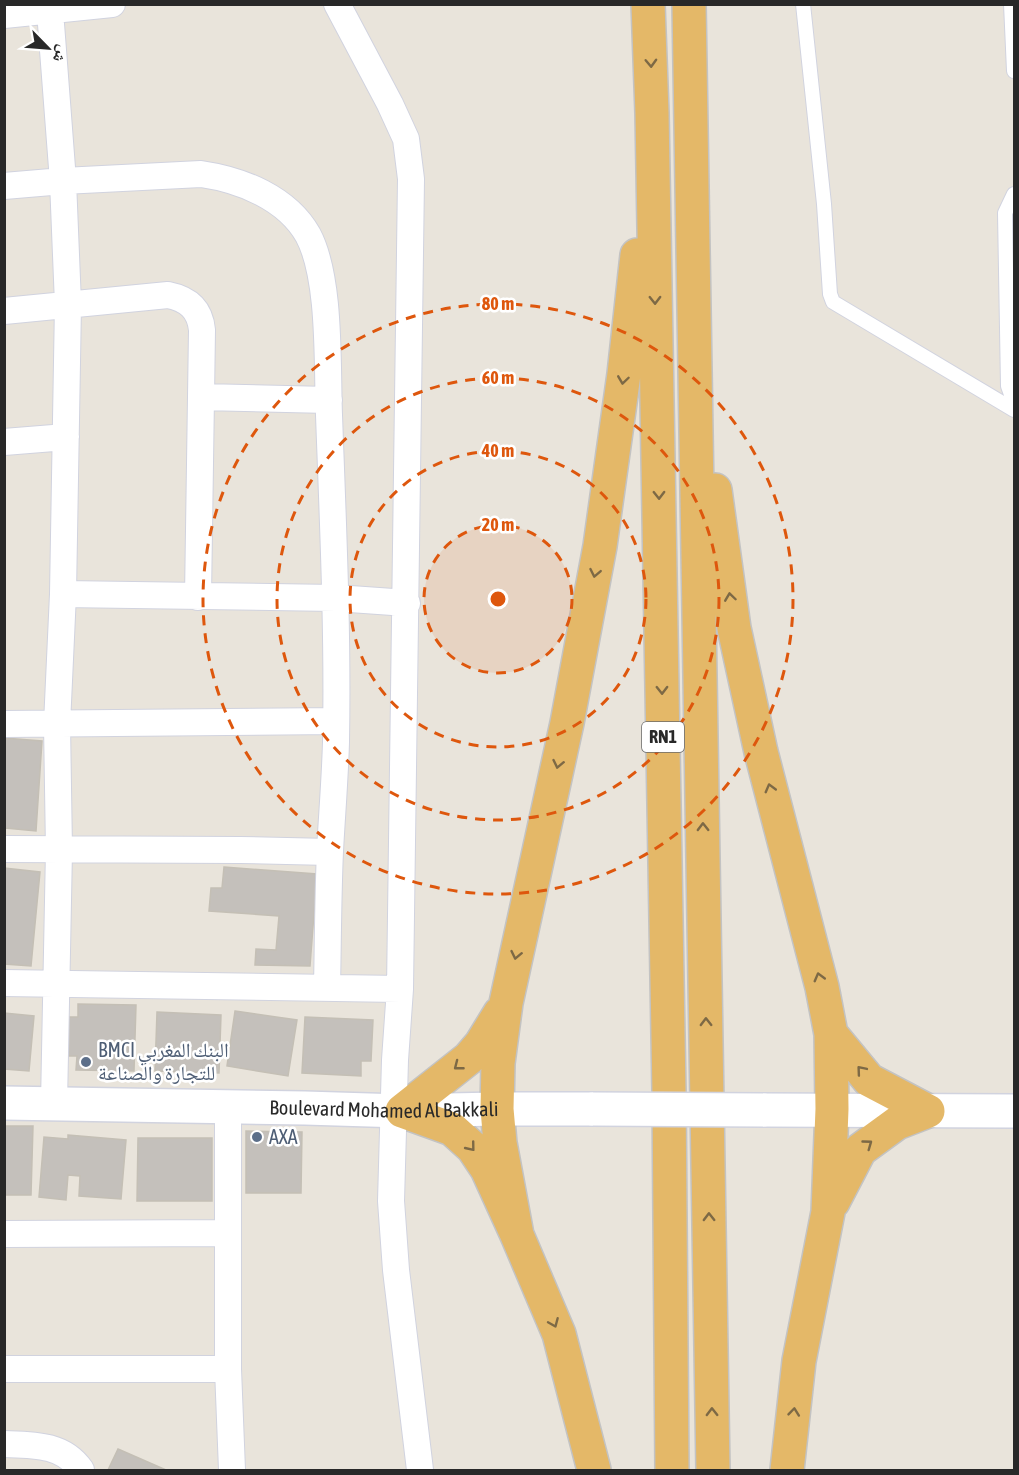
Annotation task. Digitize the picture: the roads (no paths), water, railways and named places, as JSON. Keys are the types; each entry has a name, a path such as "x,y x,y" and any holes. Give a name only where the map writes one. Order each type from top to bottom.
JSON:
{"highway":[{"name":"RN1","path":"648,4 652,113 669,1082 672,1470"},
{"name":"RN1","path":"689,4 713,1470"},
{"path":"517,1235 505,1180 497,1108 498,1063 506,1004 567,723 600,546 624,374 652,113"},
{"path":"691,122 715,490 734,628 761,752 822,987 831,1034 832,1109 828,1212 799,1360 787,1470"},
{"path":"398,1111 469,1058 481,1044 506,1004"},
{"path":"831,1034 869,1080 928,1111"},
{"path":"398,1111 442,1125 466,1140 487,1169 559,1334 593,1469"},
{"path":"828,1212 860,1150 897,1123 928,1111"}],"street":[{"path":"4,15 112,4"},
{"path":"337,4 406,139 411,178 398,1111 391,1201 420,1470"},
{"path":"50,11 63,181 69,304 63,594 57,724 59,850 54,1104"},
{"path":"4,186 201,174 223,177 277,202 300,223 315,251 325,301 336,598 336,721 327,987"},
{"path":"4,311 168,295 186,301 196,310 201,320 198,597"},
{"path":"201,397 328,400"},
{"path":"4,442 66,437"},
{"path":"63,594 336,598 406,603"},
{"path":"4,724 336,721"},
{"path":"4,849 330,852"},
{"path":"4,982 400,989"},
{"name":"Boulevard Mohamed Al Bakkali","path":"4,1103 398,1111 497,1108 1014,1111"},
{"path":"228,1108 228,1369 232,1470"},
{"path":"4,1234 228,1233"},
{"path":"4,1369 228,1369"},
{"path":"4,1444 37,1445 66,1453 81,1470"}],"lane":[{"path":"803,4 824,204 830,294 833,302 1014,410"},
{"path":"1011,4 1014,71"},
{"path":"1014,194 1005,213 1008,386 1014,403"}],"place":[{"name":"BMCI البنك المغربي للتجارة والصناعة","path":"86,1062"},
{"name":"AXA","path":"257,1137"}]}
